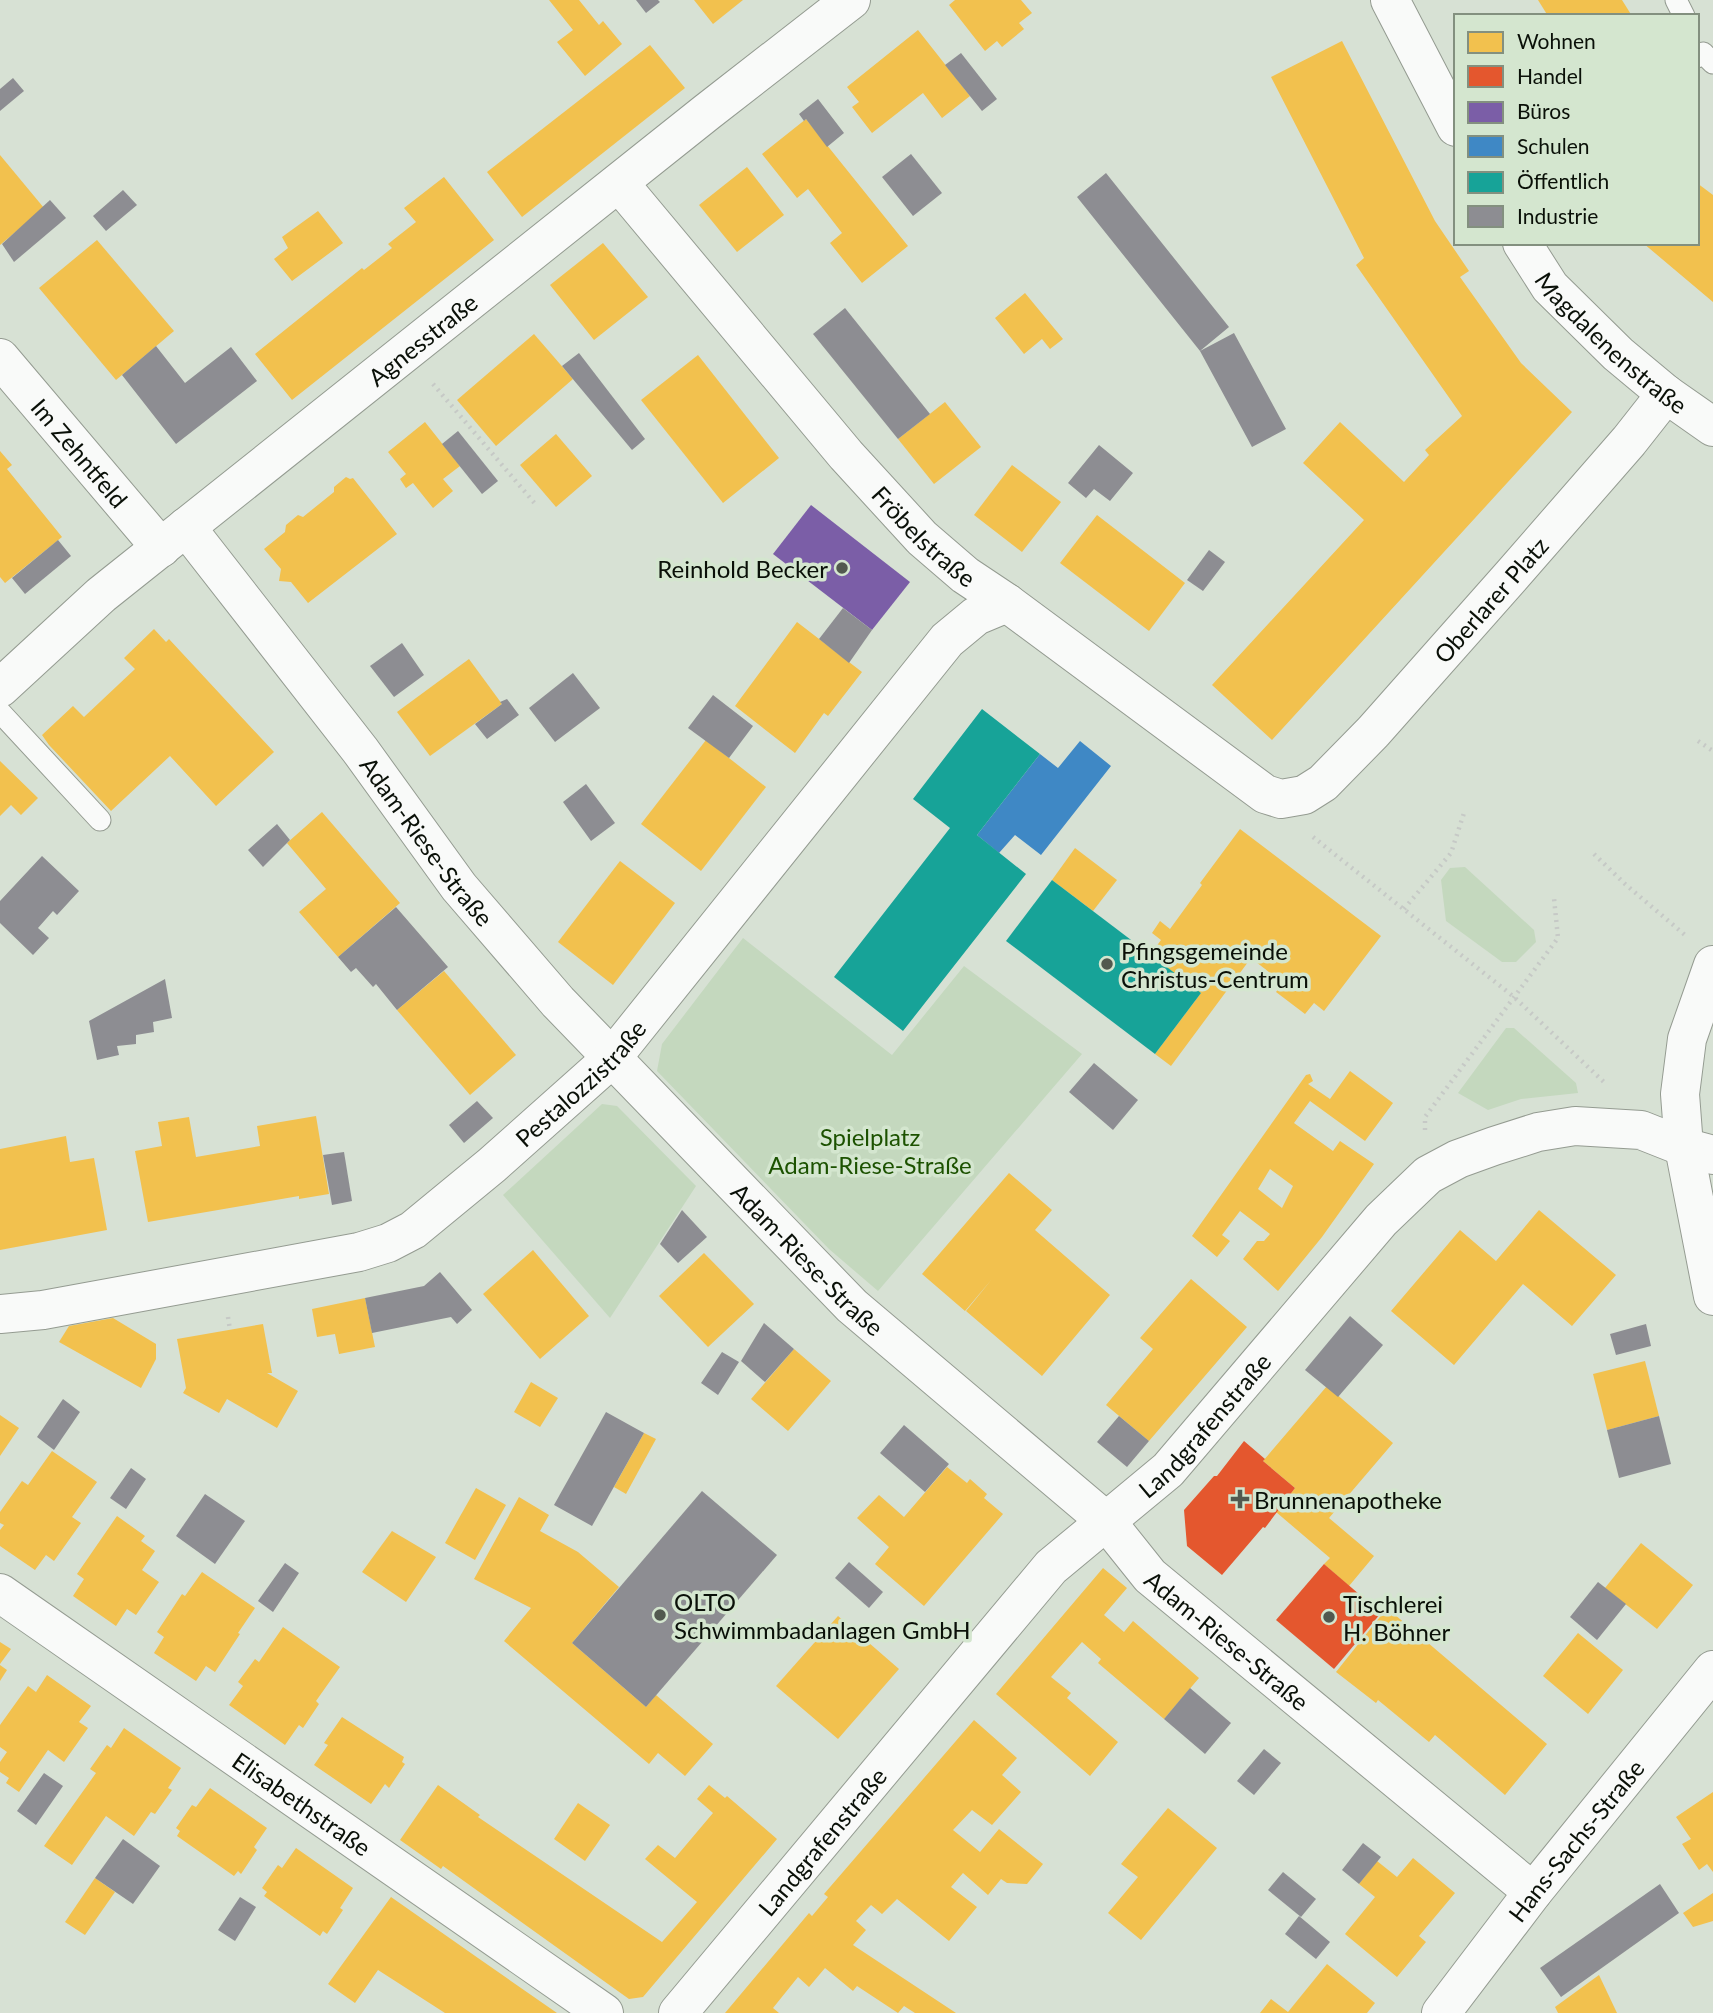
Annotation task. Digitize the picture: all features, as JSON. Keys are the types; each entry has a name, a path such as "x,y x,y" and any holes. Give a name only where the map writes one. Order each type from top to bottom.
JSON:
{"street":[{"name":"Agnesstraße","path":"0,688 101,595 851,0"},
{"path":"1390,0 1454,123"},
{"name":"Fröbelstraße","path":"619,183 846,455 922,538 965,575 1007,603 1265,794 1293,797"},
{"name":"Magdalenenstraße","path":"1523,245 1550,287 1618,354 1666,394 1713,427"},
{"name":"Im Zehntfeld","path":"0,358 173,538"},
{"name":"Oberlarer Platz","path":"1293,797 1323,783 1373,732 1590,486 1666,394"},
{"name":"Adam-Riese-Straße","path":"173,538 360,750 459,887 558,1002 852,1306 1105,1521 1150,1576 1533,1892"},
{"name":"Pestalozzistraße","path":"0,1314 43,1310 359,1252 413,1230 482,1174 611,1059 947,640 976,616 1007,603"},
{"path":"1703,954 1680,1094 1698,1151 1713,1296"},
{"name":"Landgrafenstraße","path":"678,2013 1051,1567 1168,1470 1381,1220 1428,1175 1458,1159 1538,1132 1575,1126 1641,1130 1698,1151"},
{"name":"Elisabethstraße","path":"0,1593 604,2013"},
{"name":"Hans-Sachs-Straße","path":"1441,2013 1533,1892 1713,1670"}],"lane":[{"path":"0,712 100,820"}],"path":[{"path":"406,351 537,506"},
{"path":"1698,741 1713,751"},
{"path":"1293,797 1301,827 1514,996 1611,1088 1617,1129"},
{"path":"1404,909 1451,853 1464,813"},
{"path":"1594,854 1703,954"},
{"path":"1428,1175 1425,1117 1558,938 1554,898"}],"green space":[{"path":"1465,867 1534,930 1536,942 1516,962 1502,962 1446,921 1441,880 1450,868"},
{"name":"Spielplatz Adam-Riese-Straße","path":"743,938 892,1055 964,966 1082,1054 878,1291 829,1249 657,1071 662,1044"},
{"path":"1506,1028 1514,1028 1576,1083 1578,1093 1521,1099 1488,1110 1458,1093"},
{"path":"602,1104 617,1106 696,1186 610,1318 503,1195"}],"building: Wohnen":[{"path":"549,0 579,0 599,25 603,21 622,44 585,76 557,42 573,30"},
{"path":"694,0 743,0 713,24"},
{"path":"955,0 1021,0 1032,13 1019,23 1024,29 1002,47 997,41 985,51 949,5"},
{"path":"1538,0 1622,0 1631,14 1547,14"},
{"path":"918,30 970,96 942,118 923,93 872,133 852,107 859,102 847,87"},
{"path":"1342,41 1435,221 1469,271 1460,277 1521,363 1572,412 1272,740 1212,685 1364,520 1303,463 1340,422 1404,482 1429,455 1425,450 1462,416 1356,265 1364,258 1271,77"},
{"path":"650,45 685,88 522,217 487,172"},
{"path":"806,119 908,246 862,283 830,243 842,233 808,189 797,198 762,154"},
{"path":"0,155 44,208 0,245"},
{"path":"747,167 784,215 737,252 699,205"},
{"path":"444,177 494,240 292,400 255,354 362,268 364,270 392,248 388,244 416,222 404,208"},
{"path":"1699,184 1713,195 1713,302 1645,245 1699,245"},
{"path":"318,211 343,243 292,281 274,259 288,248 282,237"},
{"path":"97,240 174,331 116,380 39,288"},
{"path":"603,243 648,297 594,340 550,285"},
{"path":"1025,293 1063,339 1050,349 1042,339 1024,354 995,318"},
{"path":"534,334 573,379 496,446 457,400"},
{"path":"698,355 779,458 723,503 641,400"},
{"path":"945,402 981,447 934,484 898,439"},
{"path":"425,422 460,466 443,479 453,491 433,508 413,483 406,488 400,479 406,474 388,452"},
{"path":"556,434 592,476 556,507 520,465"},
{"path":"0,451 12,465 7,469 62,537 5,583 0,577"},
{"path":"1012,465 1061,502 1022,552 974,515"},
{"path":"346,477 353,478 397,534 308,603 291,582 279,581 281,569 264,549 285,532 286,525 298,515 303,517 334,492 334,487"},
{"path":"1097,515 1185,583 1149,631 1060,563"},
{"path":"797,622 862,672 828,716 824,713 795,753 735,706"},
{"path":"154,629 166,642 169,639 274,752 216,806 170,756 111,811 42,735 73,706 84,717 135,669 124,658"},
{"path":"469,659 502,704 430,756 397,712"},
{"path":"706,740 766,787 701,871 641,824"},
{"path":"0,761 38,798 21,815 11,805 0,816"},
{"path":"322,812 400,903 338,957 299,912 326,889 287,843"},
{"path":"1240,829 1381,936 1324,1011 1314,1003 1305,1014 1276,992 1283,983 1251,958 1171,1066 1155,1054 1201,993 1150,955 1161,940 1152,933 1160,921 1170,929"},
{"path":"1075,848 1117,880 1093,911 1052,880"},
{"path":"620,861 675,903 613,985 558,942"},
{"path":"444,971 516,1055 470,1095 397,1010"},
{"path":"1350,1071 1393,1103 1365,1141 1310,1101 1294,1123 1333,1151 1340,1141 1374,1164 1322,1237 1278,1291 1243,1259 1257,1241 1264,1241 1270,1234 1240,1211 1222,1235 1230,1241 1217,1257 1192,1236 1306,1075 1310,1074 1313,1081 1308,1084 1330,1099","holes":["1270,1169 1293,1186 1282,1208 1258,1189"]},
{"path":"316,1116 329,1194 299,1199 299,1196 148,1222 135,1151 162,1146 158,1122 189,1117 196,1157 260,1146 257,1126"},
{"path":"66,1136 70,1162 94,1158 107,1230 0,1250 0,1149"},
{"path":"1009,1173 1052,1210 1035,1230 1110,1295 1042,1376 966,1311 992,1279 965,1311 922,1274"},
{"path":"1539,1210 1616,1275 1572,1326 1523,1284 1454,1365 1391,1311 1460,1230 1496,1261"},
{"path":"533,1250 589,1316 540,1359 483,1294"},
{"path":"704,1253 754,1304 708,1347 659,1296"},
{"path":"1191,1279 1247,1327 1149,1441 1106,1405 1153,1349 1140,1338"},
{"path":"365,1298 375,1347 339,1354 335,1334 317,1337 312,1309"},
{"path":"113,1318 156,1344 156,1359 141,1388 59,1342 69,1326"},
{"path":"263,1324 272,1373 267,1373 298,1391 277,1428 227,1399 219,1413 183,1393 186,1388 177,1339"},
{"path":"794,1349 831,1381 788,1431 751,1399"},
{"path":"1645,1361 1659,1416 1607,1430 1593,1374"},
{"path":"531,1382 558,1398 540,1427 514,1412"},
{"path":"1327,1386 1393,1443 1329,1518 1374,1556 1349,1586 1324,1564 1330,1558 1276,1512 1295,1488 1263,1461"},
{"path":"0,1415 19,1428 0,1456"},
{"path":"644,1433 656,1439 626,1494 614,1487"},
{"path":"52,1451 97,1482 72,1517 81,1523 54,1561 46,1555 35,1570 0,1546 0,1530 4,1525 0,1523 0,1512 22,1481 28,1485"},
{"path":"947,1467 967,1483 970,1479 987,1494 984,1498 1003,1514 924,1606 875,1564 889,1547 857,1518 879,1495 904,1517"},
{"path":"476,1488 506,1505 475,1560 445,1543"},
{"path":"519,1497 549,1515 540,1531 578,1552 619,1587 572,1643 646,1707 656,1695 713,1744 685,1776 658,1753 649,1764 504,1641 531,1608 474,1579"},
{"path":"117,1516 145,1536 141,1541 155,1551 142,1570 159,1582 136,1615 127,1609 116,1626 73,1596 84,1579 77,1574"},
{"path":"392,1531 436,1557 406,1602 362,1572"},
{"path":"1641,1543 1693,1585 1657,1629 1605,1588"},
{"path":"1103,1568 1127,1588 1104,1615 1124,1632 1133,1621 1199,1678 1164,1719 1098,1663 1101,1659 1082,1642 1051,1677 1071,1693 1067,1698 1118,1742 1090,1776 996,1694"},
{"path":"202,1572 255,1608 215,1672 206,1666 196,1681 154,1653 164,1637 157,1632 182,1594 185,1596"},
{"path":"1387,1608 1547,1744 1505,1795 1435,1735 1429,1742 1378,1700 1376,1703 1336,1672"},
{"path":"838,1616 899,1669 838,1739 776,1686"},
{"path":"283,1627 340,1667 316,1701 319,1704 303,1728 299,1725 285,1745 229,1705 243,1686 238,1682 255,1659 259,1662"},
{"path":"1578,1633 1623,1670 1588,1714 1543,1676"},
{"path":"0,1642 11,1649 0,1664"},
{"path":"0,1665 7,1670 0,1681"},
{"path":"47,1675 91,1706 79,1722 88,1728 64,1762 48,1750 19,1792 6,1783 9,1778 0,1772 0,1762 7,1752 0,1747 0,1725 28,1686 36,1692"},
{"path":"342,1717 404,1757 402,1762 405,1764 389,1788 385,1784 371,1804 314,1765 328,1745 324,1743"},
{"path":"974,1720 1017,1758 1002,1775 1021,1792 992,1825 972,1810 953,1830 980,1852 999,1829 1043,1864 1027,1884 1007,1883 1001,1879 988,1895 963,1873 951,1887 977,1907 949,1941 897,1899 882,1914 871,1905 856,1921 866,1930 853,1945 956,2013 915,2013 904,2006 898,2013 857,1986 853,1991 825,1968 809,1987 798,1977 773,2008 779,2013 725,2013 809,1913 812,1916 828,1897 824,1894"},
{"path":"124,1728 181,1768 168,1788 172,1790 155,1814 151,1812 134,1836 106,1816 72,1865 44,1846 96,1773 90,1769 107,1745 111,1748"},
{"path":"438,1785 480,1815 478,1817 662,1942 697,1902 645,1859 658,1845 675,1858 713,1813 697,1799 709,1785 725,1798 727,1796 777,1839 643,1997 629,1999 443,1866 441,1869 400,1840"},
{"path":"210,1788 267,1828 254,1847 257,1850 241,1874 238,1871 234,1876 177,1836 180,1831 176,1828 192,1805 196,1807"},
{"path":"1713,1792 1713,1872 1707,1864 1699,1870 1682,1844 1691,1839 1676,1817"},
{"path":"578,1803 610,1825 585,1861 554,1839"},
{"path":"1168,1808 1217,1848 1141,1940 1108,1913 1138,1877 1121,1864"},
{"path":"296,1848 353,1888 340,1908 343,1910 327,1934 323,1931 320,1936 264,1896 267,1892 262,1888 278,1865 282,1868"},
{"path":"1413,1858 1455,1893 1419,1936 1426,1942 1397,1977 1345,1934 1375,1897 1359,1884 1377,1861 1397,1877"},
{"path":"95,1878 115,1892 85,1935 65,1922"},
{"path":"1713,1893 1713,1921 1693,1927 1683,1913"},
{"path":"391,1897 557,2013 445,2013 378,1970 355,2003 328,1984"},
{"path":"1327,1964 1375,2003 1367,2013 1260,2013 1271,1999 1288,2012"},
{"path":"1599,1975 1617,2013 1558,2013 1555,2007"}],"building: Handel":[{"name":"Brunnenapotheke","path":"1244,1441 1295,1488 1265,1528 1263,1527 1222,1575 1187,1546 1184,1510 1214,1476 1217,1476"},
{"name":"Tischlerei H. Böhner","path":"1324,1564 1381,1613 1334,1669 1276,1620"}],"building: Büros":[{"name":"Reinhold Becker","path":"811,505 910,582 872,630 773,554"}],"building: Schulen":[{"path":"1080,741 1111,766 1041,855 1015,835 999,853 977,835 1040,754 1058,768"}],"building: Öffentlich":[{"path":"982,709 1040,754 977,835 1026,874 903,1031 834,977 950,828 913,799"},
{"path":"1052,880 1201,993 1155,1054 1006,941"}],"building: Industrie":[{"path":"636,0 658,0 660,2 646,13"},
{"path":"961,53 997,99 982,111 945,65"},
{"path":"13,78 24,91 0,111 0,89"},
{"path":"818,99 844,133 827,147 806,119 804,121 799,114"},
{"path":"911,154 942,193 913,216 882,177"},
{"path":"1106,173 1229,327 1200,351 1077,197"},
{"path":"123,190 137,205 106,231 93,216"},
{"path":"50,200 66,218 14,262 2,244"},
{"path":"845,308 930,414 898,439 813,334"},
{"path":"1234,333 1286,429 1252,447 1200,351"},
{"path":"156,346 185,383 231,347 257,381 176,444 122,375"},
{"path":"579,353 645,439 632,450 562,366"},
{"path":"458,431 498,481 482,494 442,444"},
{"path":"1099,445 1133,473 1110,501 1094,489 1086,498 1068,483"},
{"path":"58,540 71,556 25,594 12,578"},
{"path":"1209,550 1225,562 1203,591 1187,580"},
{"path":"843,608 872,630 849,663 819,639"},
{"path":"402,643 424,675 394,697 370,666"},
{"path":"573,673 600,708 555,742 529,708"},
{"path":"713,695 753,726 729,758 688,728"},
{"path":"507,699 519,715 487,739 475,724"},
{"path":"586,784 615,823 591,841 563,802"},
{"path":"277,824 290,840 263,867 248,850"},
{"path":"42,856 79,891 57,915 53,911 38,928 49,938 33,955 0,923 0,901"},
{"path":"396,907 448,967 397,1010 376,984 373,987 356,968 351,972 338,957"},
{"path":"165,979 172,1018 153,1022 154,1032 136,1035 136,1044 117,1046 119,1055 97,1060 89,1021"},
{"path":"1094,1063 1138,1100 1113,1130 1069,1092"},
{"path":"477,1101 493,1118 464,1143 449,1125"},
{"path":"344,1152 352,1201 332,1205 323,1155"},
{"path":"682,1210 707,1237 678,1263 660,1244"},
{"path":"440,1272 472,1310 457,1324 451,1317 372,1333 365,1298 424,1286"},
{"path":"1350,1316 1383,1345 1338,1397 1305,1370"},
{"path":"764,1323 794,1349 765,1382 741,1361"},
{"path":"1646,1324 1651,1346 1616,1355 1610,1334"},
{"path":"722,1352 739,1362 718,1395 701,1383"},
{"path":"63,1399 80,1412 54,1450 37,1437"},
{"path":"606,1412 644,1433 592,1526 554,1505"},
{"path":"1119,1416 1149,1441 1127,1467 1097,1442"},
{"path":"1659,1416 1671,1464 1619,1478 1607,1430"},
{"path":"904,1425 949,1464 925,1492 880,1453"},
{"path":"131,1468 146,1479 126,1509 110,1498"},
{"name":"OLTO Schwimmbadanlagen GmbH","path":"702,1491 777,1555 646,1707 572,1643"},
{"path":"205,1494 245,1521 215,1564 176,1536"},
{"path":"849,1562 883,1592 869,1608 835,1578"},
{"path":"285,1563 299,1573 273,1612 258,1601"},
{"path":"1598,1582 1626,1604 1597,1640 1570,1617"},
{"path":"1190,1688 1231,1723 1205,1754 1164,1719"},
{"path":"1264,1749 1281,1763 1254,1795 1237,1781"},
{"path":"44,1773 63,1786 36,1825 17,1811"},
{"path":"123,1839 160,1866 133,1904 95,1878"},
{"path":"1363,1843 1381,1857 1359,1884 1342,1870"},
{"path":"1283,1872 1316,1899 1301,1917 1268,1890"},
{"path":"1660,1884 1679,1913 1561,1997 1540,1968"},
{"path":"240,1897 256,1907 235,1941 218,1930"},
{"path":"1299,1916 1330,1942 1316,1959 1285,1934"}],"place":[{"name":"Reinhold Becker","path":"842,568"},
{"name":"Pfingsgemeinde Christus-Centrum","path":"1107,964"},
{"name":"Brunnenapotheke","path":"1240,1499"},
{"name":"OLTO Schwimmbadanlagen GmbH","path":"660,1615"},
{"name":"Tischlerei H. Böhner","path":"1329,1617"}]}
